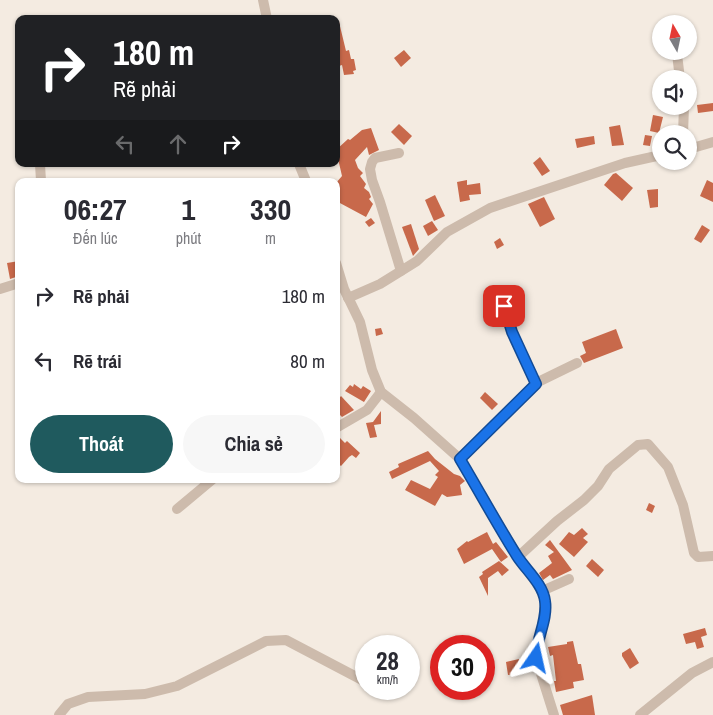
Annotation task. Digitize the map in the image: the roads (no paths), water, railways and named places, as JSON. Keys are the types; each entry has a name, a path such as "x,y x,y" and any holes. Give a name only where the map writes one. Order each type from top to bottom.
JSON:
{"street":[{"path":"263,0 266,15"},
{"path":"697,147 713,142"},
{"path":"399,153 375,158 370,169 401,271"},
{"path":"348,298 380,284 417,261 447,232 490,208 625,163 652,157"},
{"path":"340,275 348,298 360,322 372,370 381,392 414,418 460,459 518,557 542,591 546,602 543,626 536,649 536,658 554,715"},
{"path":"0,289 15,284"},
{"path":"504,306 512,332 536,384"},
{"path":"460,459 536,384 577,363"},
{"path":"340,426 367,410 381,392"},
{"path":"518,557 556,521 584,500 598,486 609,469 638,445 648,444 668,467 683,506 694,553 698,557 713,556"},
{"path":"177,509 208,483"},
{"path":"542,591 569,579"},
{"path":"58,715 68,704 88,697 145,694 177,686 266,642 286,640 355,676"},
{"path":"640,715 692,672 713,662"}]}
